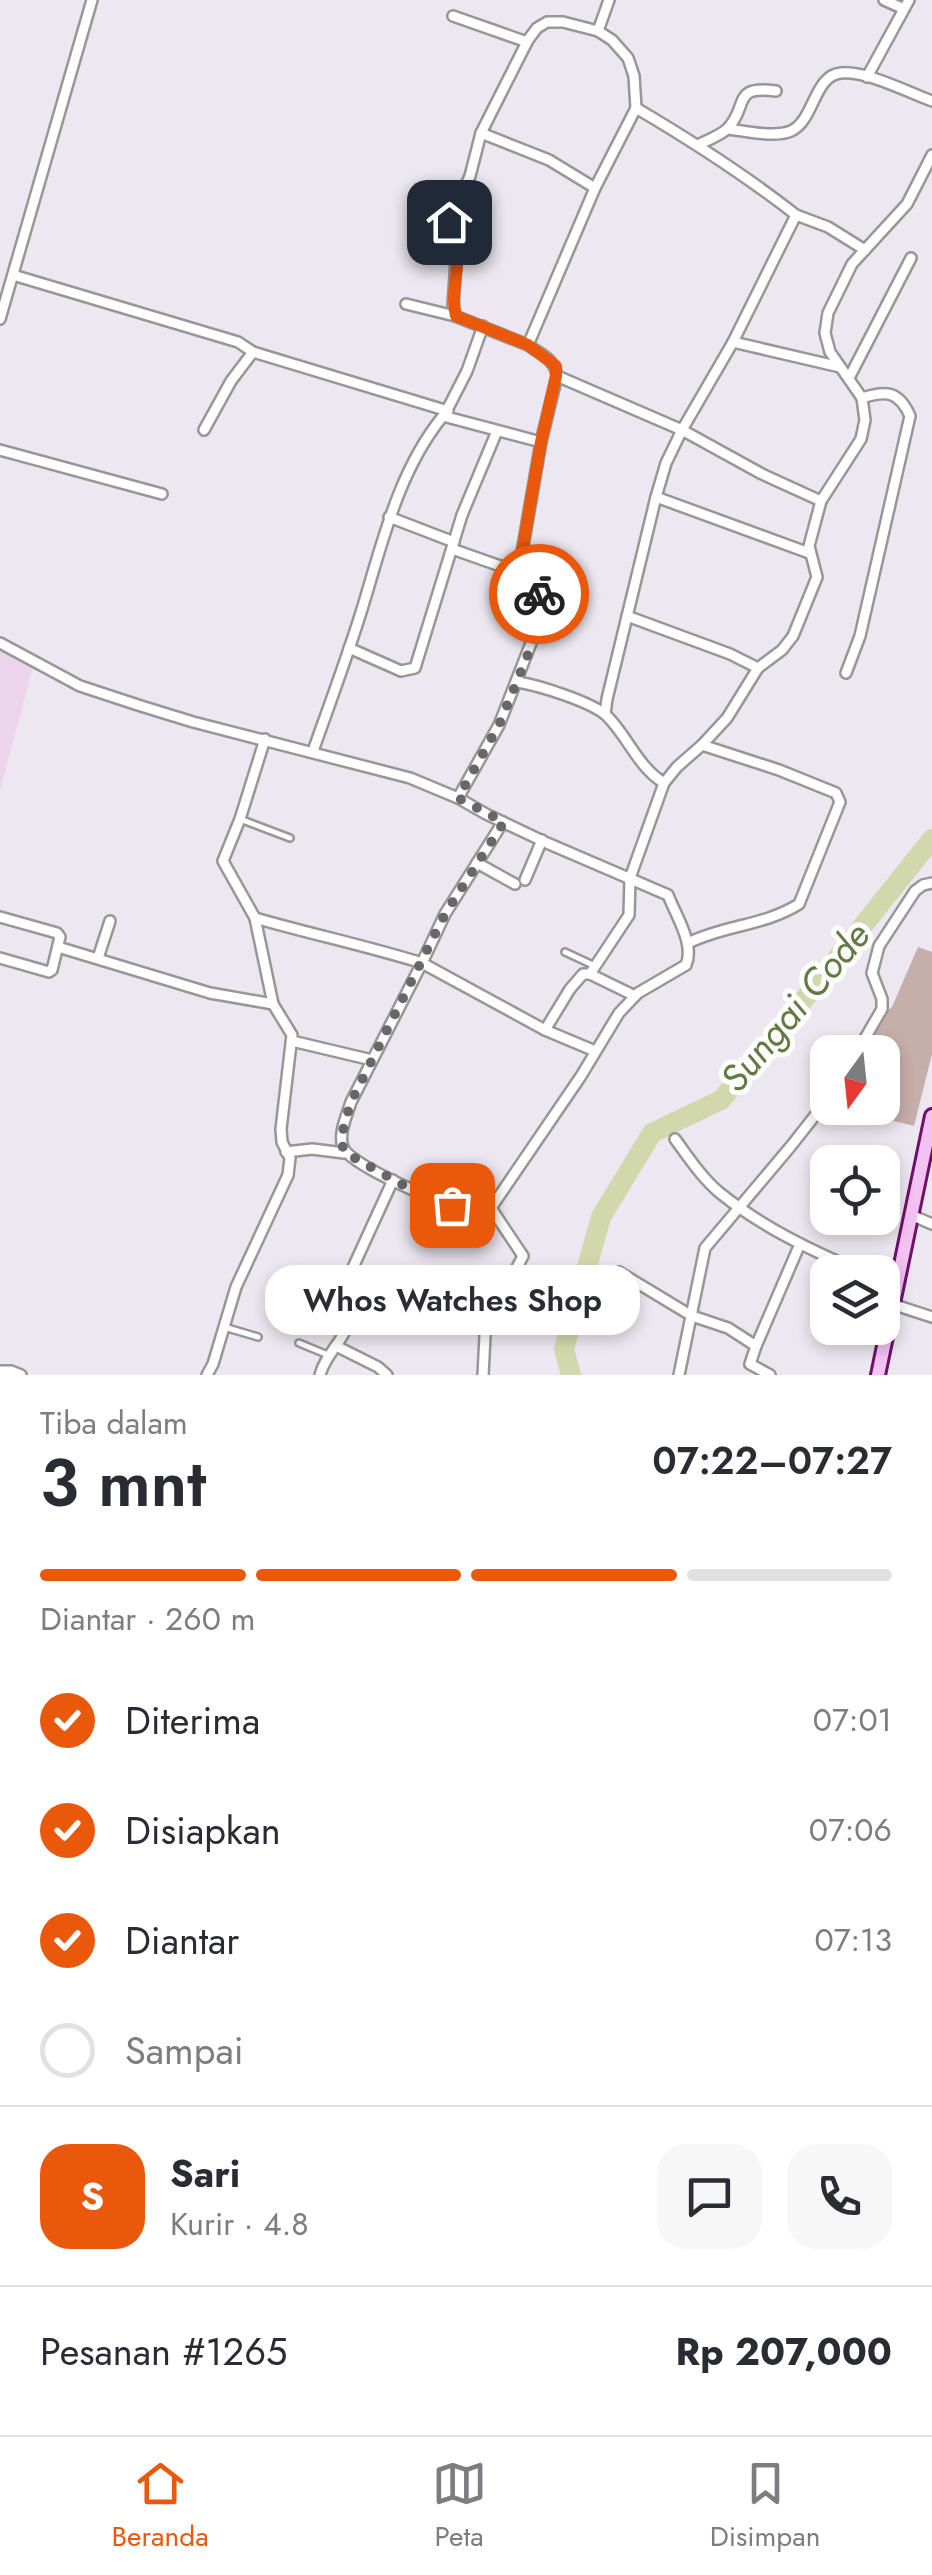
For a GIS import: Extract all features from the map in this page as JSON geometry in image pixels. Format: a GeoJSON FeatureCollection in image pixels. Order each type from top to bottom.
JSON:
{"type":"FeatureCollection","features":[{"type":"Feature","properties":{"kind":"main road"},"geometry":{"type":"LineString","coordinates":[[898,1255],[932,1116]]}},
{"type":"Feature","properties":{"kind":"main road"},"geometry":{"type":"LineString","coordinates":[[878,1375],[883,1345]]}},
{"type":"Feature","properties":{"kind":"street"},"geometry":{"type":"LineString","coordinates":[[0,319],[92,0]]}},
{"type":"Feature","properties":{"kind":"street"},"geometry":{"type":"LineString","coordinates":[[598,31],[609,0]]}},
{"type":"Feature","properties":{"kind":"street"},"geometry":{"type":"LineString","coordinates":[[867,77],[906,4],[884,0]]}},
{"type":"Feature","properties":{"kind":"street"},"geometry":{"type":"LineString","coordinates":[[454,16],[527,42]]}},
{"type":"Feature","properties":{"kind":"street"},"geometry":{"type":"LineString","coordinates":[[456,316],[453,304],[457,244],[449,231],[449,222],[470,176],[481,134],[536,28],[546,22],[563,22],[598,31],[628,58],[634,76],[636,108],[595,188],[528,345]]}},
{"type":"Feature","properties":{"kind":"street"},"geometry":{"type":"LineString","coordinates":[[698,145],[728,129],[790,132],[798,126],[827,80],[841,73],[867,77],[932,101]]}},
{"type":"Feature","properties":{"kind":"street"},"geometry":{"type":"LineString","coordinates":[[728,129],[749,92],[776,91]]}},
{"type":"Feature","properties":{"kind":"street"},"geometry":{"type":"LineString","coordinates":[[636,108],[698,145],[796,215],[828,227],[865,250]]}},
{"type":"Feature","properties":{"kind":"street"},"geometry":{"type":"LineString","coordinates":[[481,134],[550,160],[595,188]]}},
{"type":"Feature","properties":{"kind":"street"},"geometry":{"type":"LineString","coordinates":[[545,1030],[578,978],[593,970],[629,915],[630,878],[664,784],[727,718],[758,668],[794,636],[817,578],[809,542],[821,500],[861,439],[865,420],[862,398],[830,352],[825,333],[828,313],[852,264],[907,204],[932,155]]}},
{"type":"Feature","properties":{"kind":"street"},"geometry":{"type":"LineString","coordinates":[[605,714],[666,463],[733,342],[796,215]]}},
{"type":"Feature","properties":{"kind":"street"},"geometry":{"type":"LineString","coordinates":[[849,378],[911,258]]}},
{"type":"Feature","properties":{"kind":"street"},"geometry":{"type":"LineString","coordinates":[[13,275],[238,342],[253,352],[541,442]]}},
{"type":"Feature","properties":{"kind":"street"},"geometry":{"type":"LineString","coordinates":[[406,304],[483,326],[528,345],[556,366],[521,558],[523,574],[543,600],[542,616],[499,725],[458,798]]}},
{"type":"Feature","properties":{"kind":"street"},"geometry":{"type":"LineString","coordinates":[[313,752],[350,648],[389,517],[401,488],[467,371],[483,326]]}},
{"type":"Feature","properties":{"kind":"street"},"geometry":{"type":"LineString","coordinates":[[733,342],[840,366]]}},
{"type":"Feature","properties":{"kind":"street"},"geometry":{"type":"LineString","coordinates":[[204,430],[231,381],[253,352]]}},
{"type":"Feature","properties":{"kind":"street"},"geometry":{"type":"LineString","coordinates":[[556,376],[682,430],[722,454],[821,500]]}},
{"type":"Feature","properties":{"kind":"street"},"geometry":{"type":"LineString","coordinates":[[846,673],[860,636],[910,416],[906,406],[892,394],[880,392],[862,398]]}},
{"type":"Feature","properties":{"kind":"street"},"geometry":{"type":"LineString","coordinates":[[350,648],[401,671],[415,668],[453,546],[497,431]]}},
{"type":"Feature","properties":{"kind":"street"},"geometry":{"type":"LineString","coordinates":[[0,450],[162,494]]}},
{"type":"Feature","properties":{"kind":"street"},"geometry":{"type":"LineString","coordinates":[[656,497],[810,553]]}},
{"type":"Feature","properties":{"kind":"street"},"geometry":{"type":"LineString","coordinates":[[389,517],[523,574]]}},
{"type":"Feature","properties":{"kind":"street"},"geometry":{"type":"LineString","coordinates":[[627,616],[758,668]]}},
{"type":"Feature","properties":{"kind":"street"},"geometry":{"type":"LineString","coordinates":[[0,643],[80,686],[194,722],[410,778],[668,895],[688,942],[690,959],[635,996],[618,1013],[581,1076],[490,1208]]}},
{"type":"Feature","properties":{"kind":"street"},"geometry":{"type":"LineString","coordinates":[[517,682],[538,685],[605,714],[640,762],[664,784]]}},
{"type":"Feature","properties":{"kind":"street"},"geometry":{"type":"LineString","coordinates":[[207,1375],[236,1287],[290,1166],[281,1130],[292,1041],[273,1004],[256,918],[223,864],[265,739]]}},
{"type":"Feature","properties":{"kind":"street"},"geometry":{"type":"LineString","coordinates":[[688,942],[756,924],[799,904],[840,802],[836,793],[813,783],[702,745]]}},
{"type":"Feature","properties":{"kind":"street"},"geometry":{"type":"LineString","coordinates":[[344,1152],[341,1144],[351,1102],[445,914],[504,822]]}},
{"type":"Feature","properties":{"kind":"street"},"geometry":{"type":"LineString","coordinates":[[477,863],[520,882],[542,840]]}},
{"type":"Feature","properties":{"kind":"street"},"geometry":{"type":"LineString","coordinates":[[867,1035],[882,1008],[872,973],[878,946],[915,891],[932,883]]}},
{"type":"Feature","properties":{"kind":"street"},"geometry":{"type":"LineString","coordinates":[[0,917],[60,937],[49,972],[0,958]]}},
{"type":"Feature","properties":{"kind":"street"},"geometry":{"type":"LineString","coordinates":[[256,918],[422,963],[545,1030],[595,1051]]}},
{"type":"Feature","properties":{"kind":"street"},"geometry":{"type":"LineString","coordinates":[[98,958],[110,921]]}},
{"type":"Feature","properties":{"kind":"street"},"geometry":{"type":"LineString","coordinates":[[58,947],[210,993],[273,1004]]}},
{"type":"Feature","properties":{"kind":"street"},"geometry":{"type":"LineString","coordinates":[[593,970],[635,996]]}},
{"type":"Feature","properties":{"kind":"street"},"geometry":{"type":"LineString","coordinates":[[292,1041],[372,1060]]}},
{"type":"Feature","properties":{"kind":"street"},"geometry":{"type":"LineString","coordinates":[[679,1375],[705,1248],[810,1121]]}},
{"type":"Feature","properties":{"kind":"street"},"geometry":{"type":"LineString","coordinates":[[675,1140],[720,1193],[824,1255]]}},
{"type":"Feature","properties":{"kind":"street"},"geometry":{"type":"LineString","coordinates":[[286,1152],[312,1148],[344,1152],[414,1191],[452,1205],[490,1208]]}},
{"type":"Feature","properties":{"kind":"street"},"geometry":{"type":"LineString","coordinates":[[320,1375],[348,1324],[350,1274],[393,1180]]}},
{"type":"Feature","properties":{"kind":"street"},"geometry":{"type":"LineString","coordinates":[[483,1375],[488,1323],[523,1256],[490,1208]]}},
{"type":"Feature","properties":{"kind":"street"},"geometry":{"type":"LineString","coordinates":[[911,1215],[932,1224]]}},
{"type":"Feature","properties":{"kind":"street"},"geometry":{"type":"LineString","coordinates":[[770,1375],[749,1370],[800,1244]]}},
{"type":"Feature","properties":{"kind":"street"},"geometry":{"type":"LineString","coordinates":[[619,1272],[692,1316],[728,1328],[756,1346]]}},
{"type":"Feature","properties":{"kind":"street"},"geometry":{"type":"LineString","coordinates":[[412,1298],[488,1323]]}},
{"type":"Feature","properties":{"kind":"street"},"geometry":{"type":"LineString","coordinates":[[900,1306],[932,1316]]}},
{"type":"Feature","properties":{"kind":"street"},"geometry":{"type":"LineString","coordinates":[[336,1346],[378,1366],[387,1375]]}},
{"type":"Feature","properties":{"kind":"street"},"geometry":{"type":"LineString","coordinates":[[0,1371],[21,1375]]}},
{"type":"Feature","properties":{"kind":"lane"},"geometry":{"type":"LineString","coordinates":[[240,819],[290,838]]}},
{"type":"Feature","properties":{"kind":"lane"},"geometry":{"type":"LineString","coordinates":[[566,952],[593,970]]}},
{"type":"Feature","properties":{"kind":"lane"},"geometry":{"type":"LineString","coordinates":[[224,1327],[258,1337]]}},
{"type":"Feature","properties":{"kind":"lane"},"geometry":{"type":"LineString","coordinates":[[299,1343],[328,1356]]}},
{"type":"Feature","properties":{"kind":"shaded area"},"geometry":{"type":"Polygon","coordinates":[[[0,648],[33,666],[0,791],[0,648]]]}},
{"type":"Feature","properties":{"kind":"shaded area"},"geometry":{"type":"Polygon","coordinates":[[[918,947],[932,952],[932,1054],[914,1126],[900,1122],[900,1035],[874,1035],[871,1026],[892,1007],[918,947]]]}},
{"type":"Feature","properties":{"kind":"waterway","name":"Sungai Code"},"geometry":{"type":"LineString","coordinates":[[571,1375],[564,1349],[601,1217],[652,1133],[721,1100],[932,839]]}},
{"type":"Feature","properties":{"kind":"way so far"},"geometry":{"type":"LineString","coordinates":[[452,1205],[361,1164],[344,1152],[341,1144],[351,1102],[445,914],[504,822],[458,798],[499,725],[531,647],[542,616],[543,600],[539,594]]}},
{"type":"Feature","properties":{"kind":"place","name":"Whos Watches Shop"},"geometry":{"type":"Point","coordinates":[452,1205]}},
{"type":"Feature","properties":{"kind":"route"},"geometry":{"type":"LineString","coordinates":[[449,222],[449,231],[457,244],[453,304],[456,316],[528,345],[556,366],[521,558],[523,576],[539,594]]}}]}
